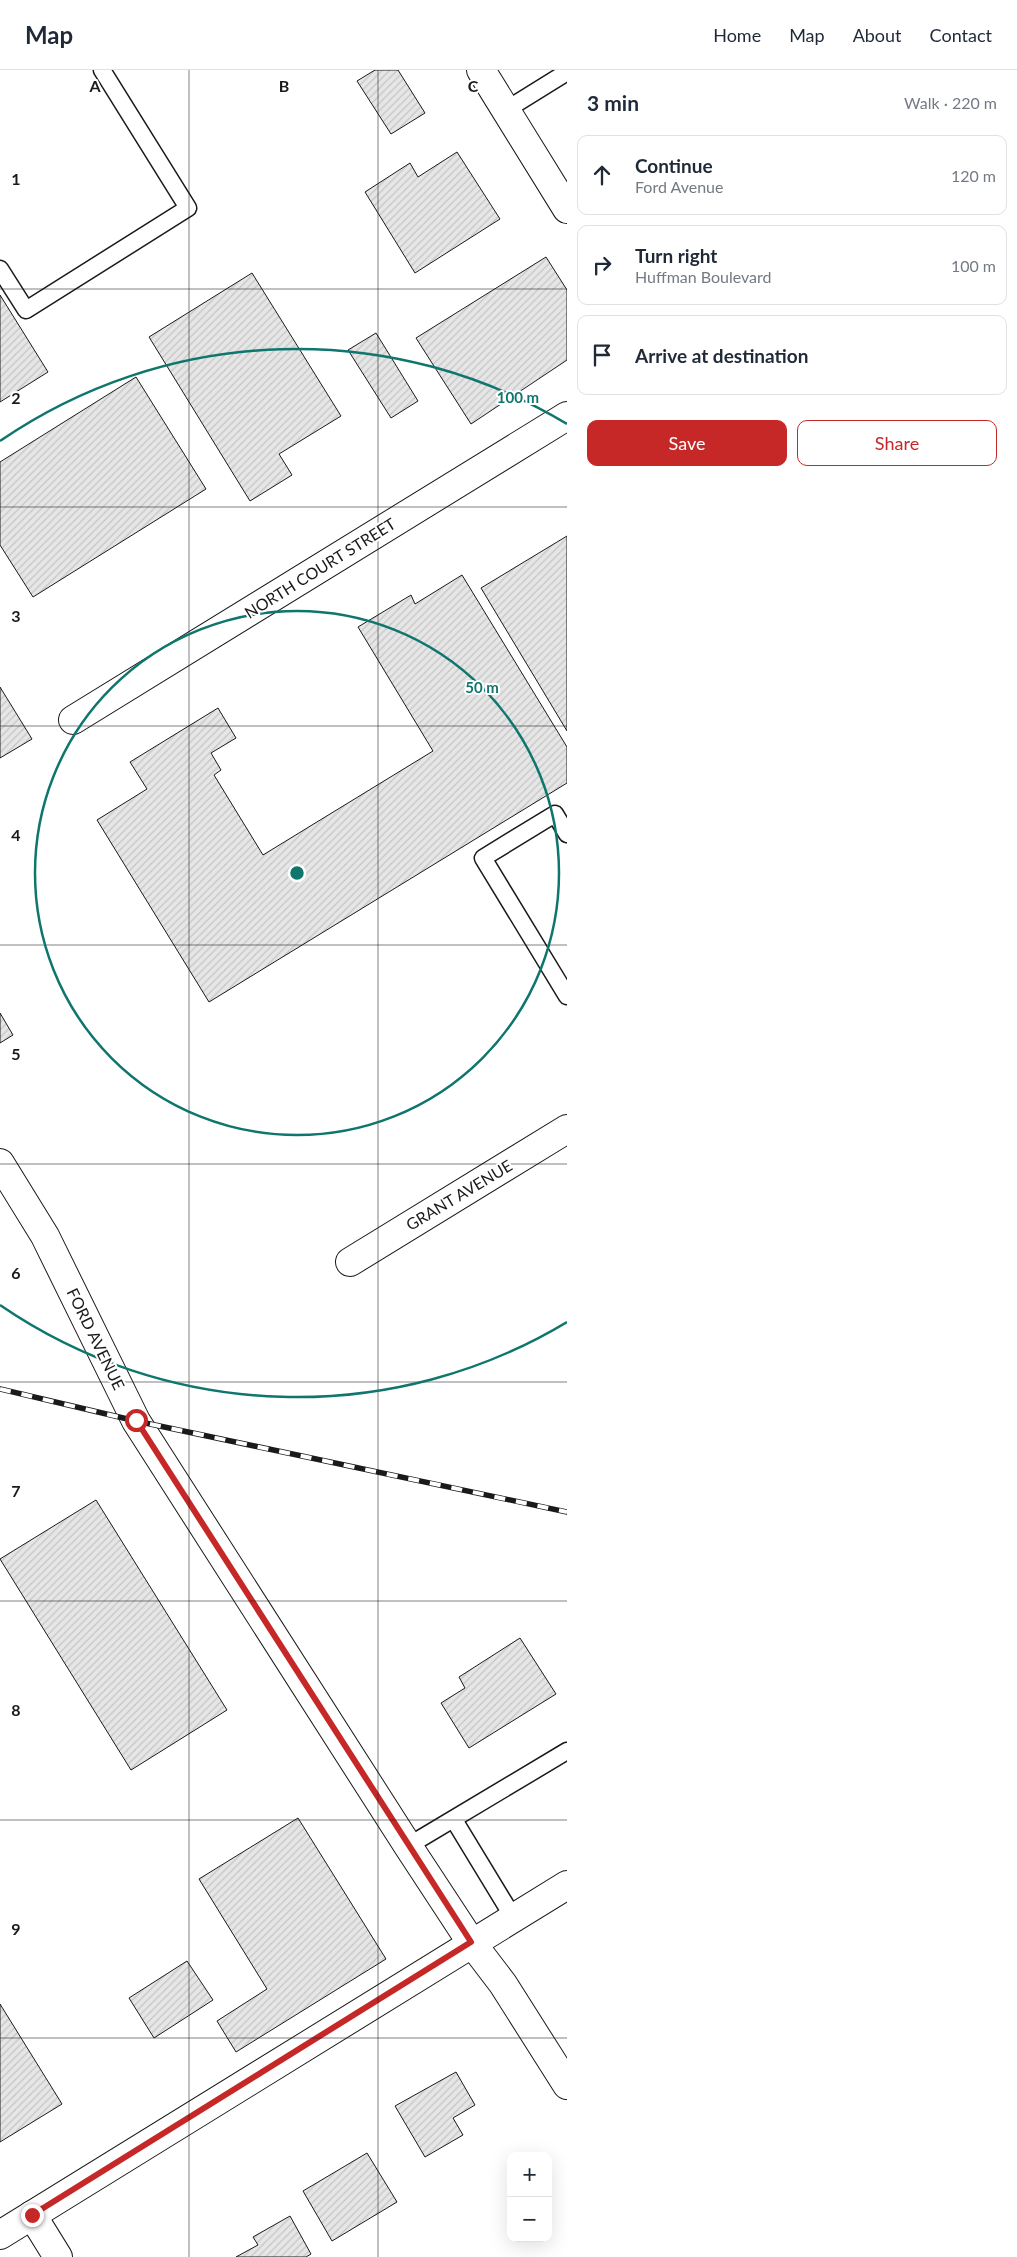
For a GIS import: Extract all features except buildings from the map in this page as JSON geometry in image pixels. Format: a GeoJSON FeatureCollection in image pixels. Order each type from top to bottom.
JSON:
{"type":"FeatureCollection","features":[{"type":"Feature","properties":{"kind":"street"},"geometry":{"type":"LineString","coordinates":[[481,70],[567,209]]}},
{"type":"Feature","properties":{"kind":"street","name":"NORTH COURT STREET"},"geometry":{"type":"LineString","coordinates":[[72,720],[567,416]]}},
{"type":"Feature","properties":{"kind":"street","name":"GRANT AVENUE"},"geometry":{"type":"LineString","coordinates":[[350,1262],[567,1129]]}},
{"type":"Feature","properties":{"kind":"street","name":"FORD AVENUE"},"geometry":{"type":"LineString","coordinates":[[0,1163],[45,1236],[136,1420],[408,1846],[471,1942],[503,1984],[567,2085]]}},
{"type":"Feature","properties":{"kind":"street"},"geometry":{"type":"LineString","coordinates":[[0,2234],[471,1942],[567,1885]]}},
{"type":"Feature","properties":{"kind":"street"},"geometry":{"type":"LineString","coordinates":[[32,2215],[58,2257]]}},
{"type":"Feature","properties":{"kind":"lane"},"geometry":{"type":"LineString","coordinates":[[0,269],[26,310],[188,208],[102,70]]}},
{"type":"Feature","properties":{"kind":"lane"},"geometry":{"type":"LineString","coordinates":[[506,110],[567,72]]}},
{"type":"Feature","properties":{"kind":"lane"},"geometry":{"type":"LineString","coordinates":[[567,834],[555,814],[483,858],[567,996]]}},
{"type":"Feature","properties":{"kind":"lane"},"geometry":{"type":"LineString","coordinates":[[408,1846],[567,1751]]}},
{"type":"Feature","properties":{"kind":"lane"},"geometry":{"type":"LineString","coordinates":[[454,1820],[513,1917]]}},
{"type":"Feature","properties":{"kind":"railway"},"geometry":{"type":"LineString","coordinates":[[0,1389],[136,1421],[567,1512]]}},
{"type":"Feature","properties":{"kind":"route"},"geometry":{"type":"LineString","coordinates":[[32,2215],[471,1942],[136,1420]]}}]}
